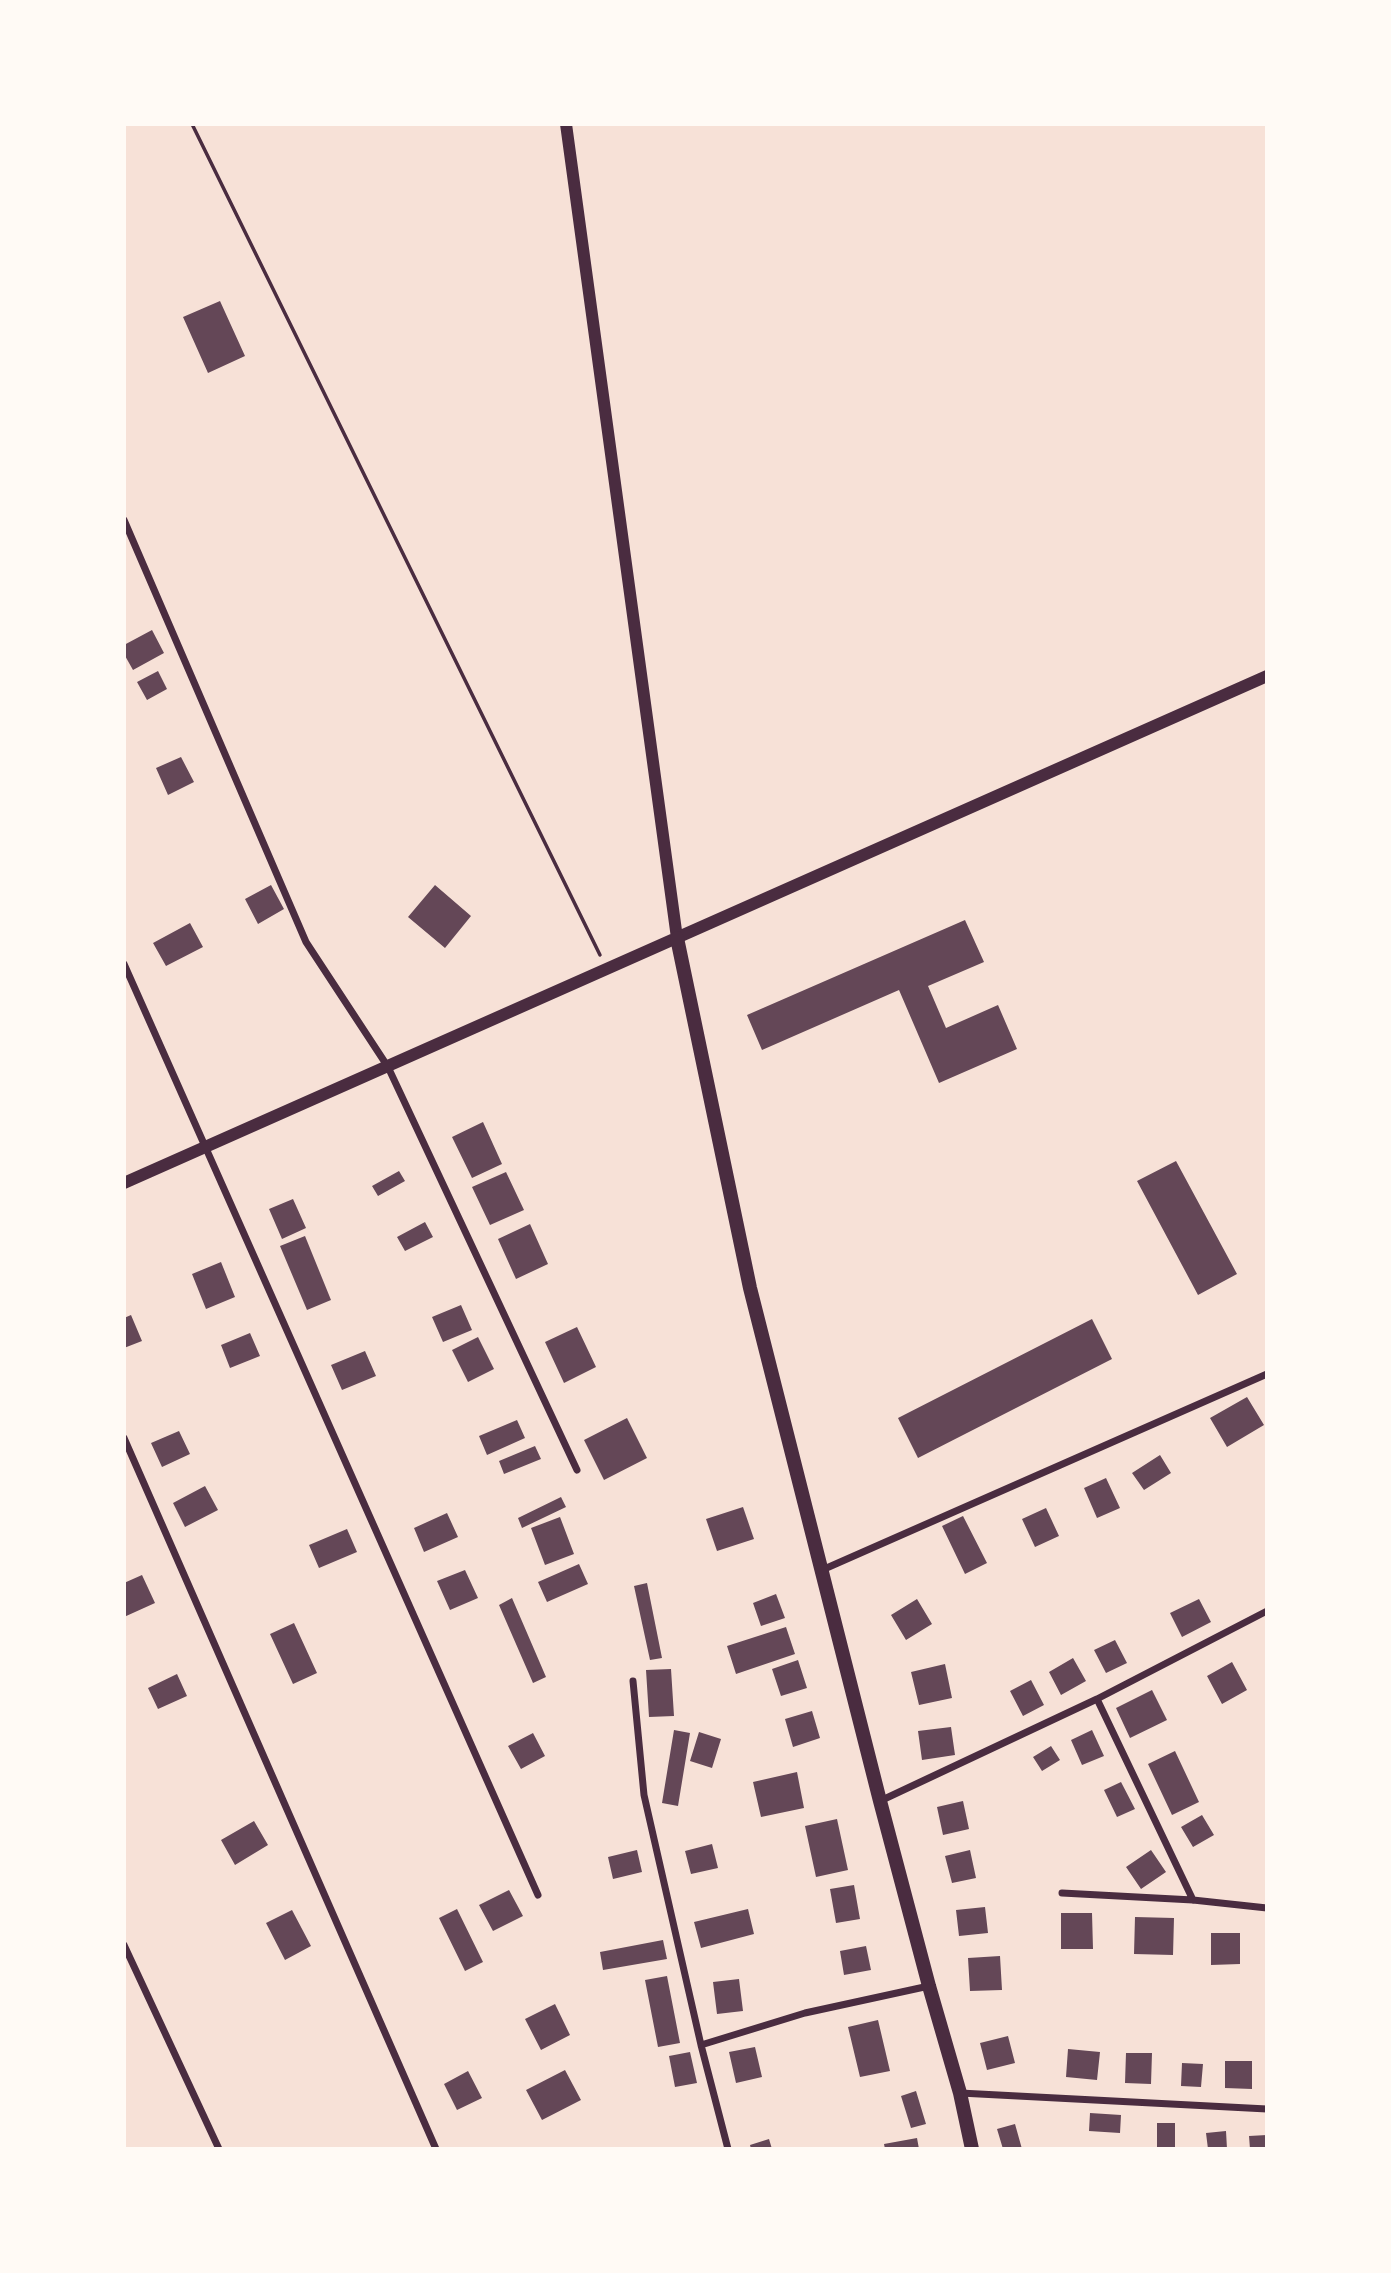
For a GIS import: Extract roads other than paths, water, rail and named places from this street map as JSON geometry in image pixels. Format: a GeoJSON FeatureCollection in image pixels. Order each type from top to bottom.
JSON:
{"type":"FeatureCollection","features":[{"type":"Feature","properties":{"kind":"main road"},"geometry":{"type":"LineString","coordinates":[[677,938],[750,1288],[880,1801],[960,2093],[972,2149]]}},
{"type":"Feature","properties":{"kind":"street"},"geometry":{"type":"LineString","coordinates":[[566,124],[677,938]]}},
{"type":"Feature","properties":{"kind":"street"},"geometry":{"type":"LineString","coordinates":[[124,520],[306,942],[388,1067],[577,1470]]}},
{"type":"Feature","properties":{"kind":"street"},"geometry":{"type":"LineString","coordinates":[[124,1184],[1267,676]]}},
{"type":"Feature","properties":{"kind":"street"},"geometry":{"type":"LineString","coordinates":[[124,964],[538,1895]]}},
{"type":"Feature","properties":{"kind":"street"},"geometry":{"type":"LineString","coordinates":[[822,1570],[1267,1374]]}},
{"type":"Feature","properties":{"kind":"street"},"geometry":{"type":"LineString","coordinates":[[124,1438],[436,2149]]}},
{"type":"Feature","properties":{"kind":"street"},"geometry":{"type":"LineString","coordinates":[[880,1801],[1097,1699],[1267,1611]]}},
{"type":"Feature","properties":{"kind":"street"},"geometry":{"type":"LineString","coordinates":[[633,1681],[644,1795],[701,2045],[728,2149]]}},
{"type":"Feature","properties":{"kind":"street"},"geometry":{"type":"LineString","coordinates":[[1097,1699],[1193,1900]]}},
{"type":"Feature","properties":{"kind":"street"},"geometry":{"type":"LineString","coordinates":[[1062,1893],[1193,1900],[1267,1908]]}},
{"type":"Feature","properties":{"kind":"street"},"geometry":{"type":"LineString","coordinates":[[124,1945],[219,2149]]}},
{"type":"Feature","properties":{"kind":"street"},"geometry":{"type":"LineString","coordinates":[[701,2045],[805,2013],[929,1986]]}},
{"type":"Feature","properties":{"kind":"street"},"geometry":{"type":"LineString","coordinates":[[960,2093],[1267,2109]]}}]}
